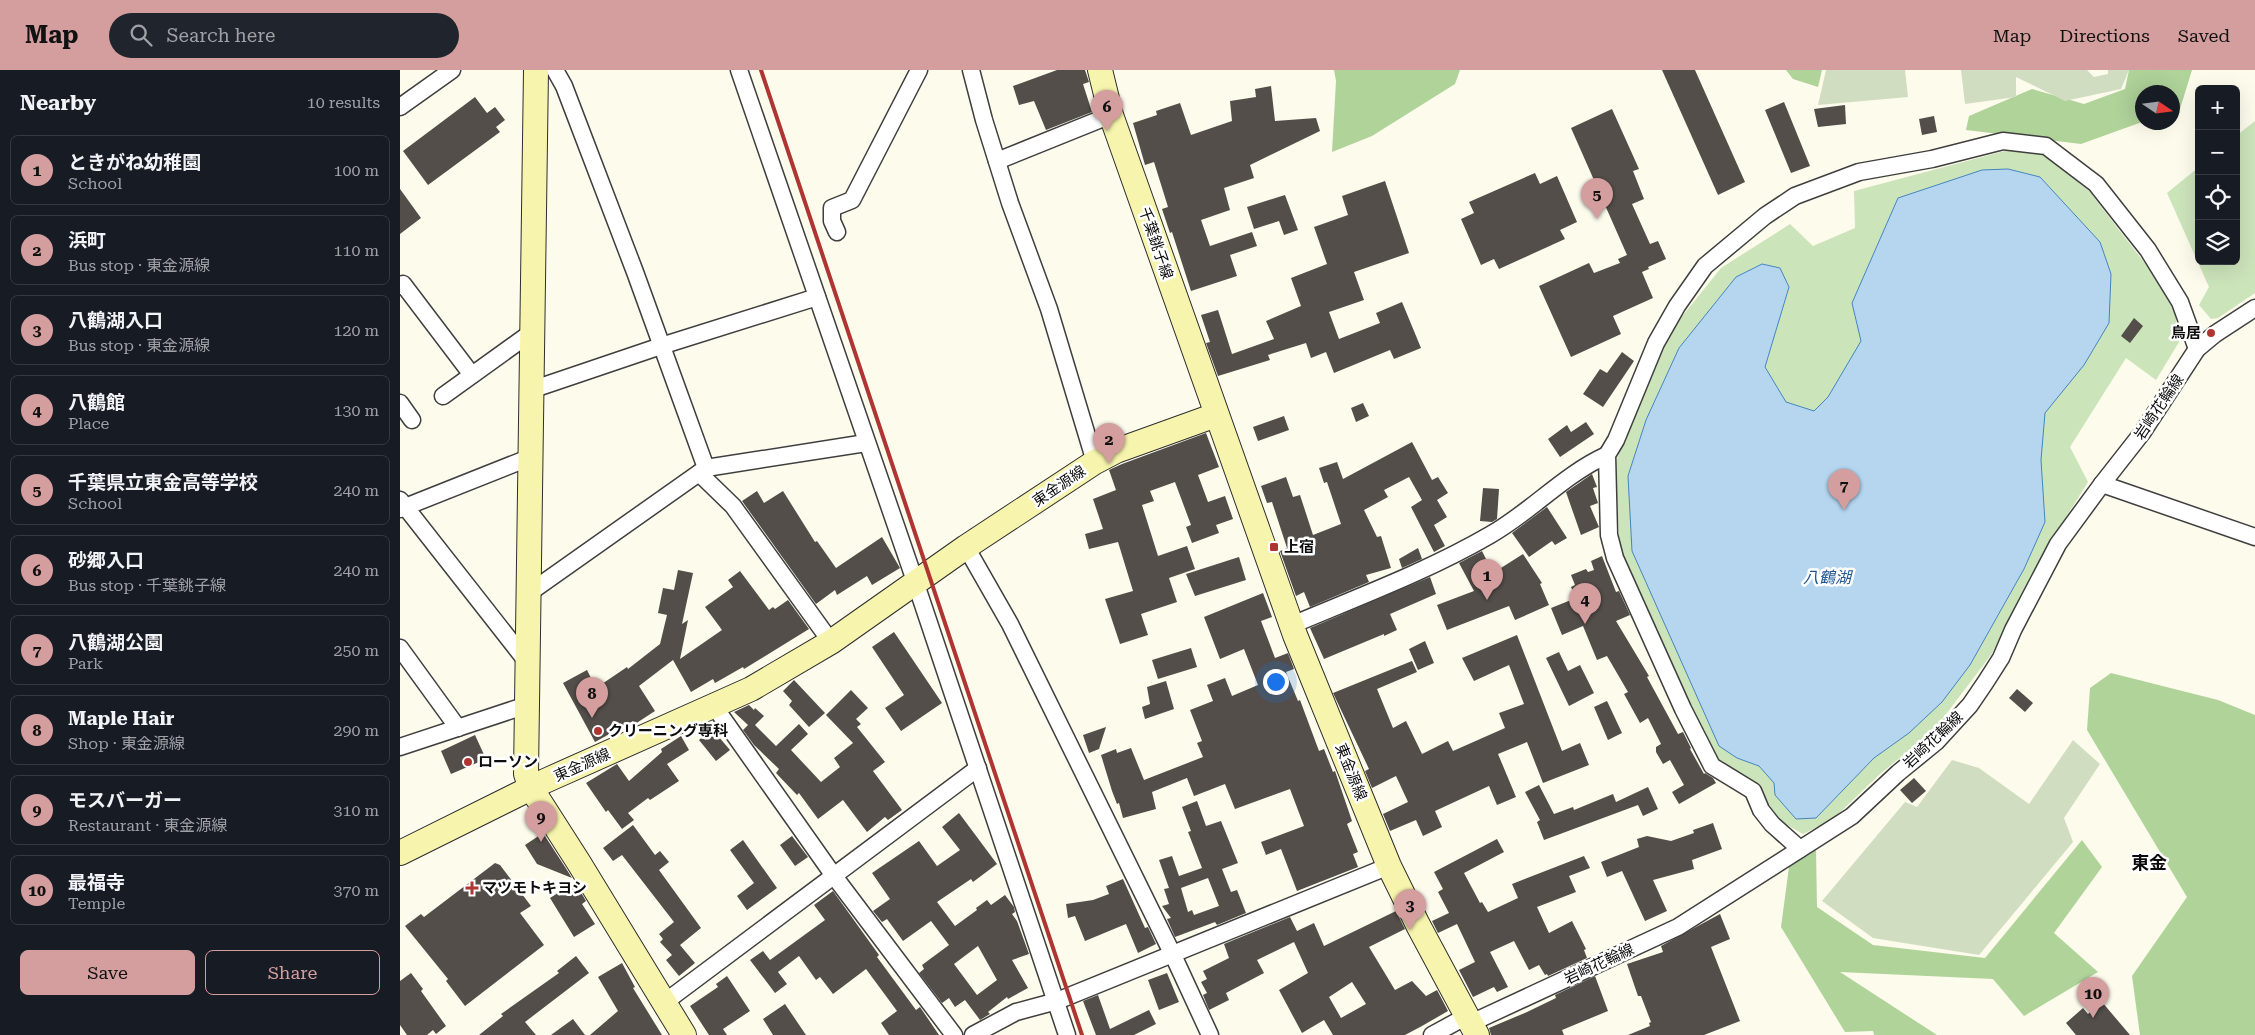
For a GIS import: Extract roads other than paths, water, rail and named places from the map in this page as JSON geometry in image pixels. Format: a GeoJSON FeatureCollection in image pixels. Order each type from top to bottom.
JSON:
{"type":"FeatureCollection","features":[{"type":"Feature","properties":{"kind":"main road"},"geometry":{"type":"LineString","coordinates":[[536,70],[526,774],[531,788],[580,863],[684,1035]]}},
{"type":"Feature","properties":{"kind":"main road","name":"千葉銚子線"},"geometry":{"type":"LineString","coordinates":[[1100,70],[1111,115],[1216,415]]}},
{"type":"Feature","properties":{"kind":"main road","name":"東金源線"},"geometry":{"type":"LineString","coordinates":[[400,853],[531,788],[751,689],[831,642],[966,548],[1095,462],[1116,451],[1216,415],[1292,625],[1389,866],[1418,925],[1472,1025]]}},
{"type":"Feature","properties":{"kind":"street"},"geometry":{"type":"LineString","coordinates":[[400,107],[452,70]]}},
{"type":"Feature","properties":{"kind":"street"},"geometry":{"type":"LineString","coordinates":[[555,70],[568,95],[635,272],[703,471],[733,506],[831,642]]}},
{"type":"Feature","properties":{"kind":"street"},"geometry":{"type":"LineString","coordinates":[[739,70],[916,584],[1067,1035]]}},
{"type":"Feature","properties":{"kind":"street"},"geometry":{"type":"LineString","coordinates":[[837,232],[832,220],[832,208],[852,200],[919,70]]}},
{"type":"Feature","properties":{"kind":"street"},"geometry":{"type":"LineString","coordinates":[[972,70],[984,120],[1049,309],[1095,462]]}},
{"type":"Feature","properties":{"kind":"street"},"geometry":{"type":"LineString","coordinates":[[997,161],[1111,115]]}},
{"type":"Feature","properties":{"kind":"street"},"geometry":{"type":"LineString","coordinates":[[1800,848],[1772,824],[1761,810],[1753,791],[1712,766],[1683,709],[1614,558],[1609,536],[1607,455],[1616,440],[1656,343],[1677,306],[1705,266],[1764,216],[1795,196],[1859,172],[1932,159],[2003,141],[2046,146],[2096,184],[2148,250],[2180,302],[2197,350]]}},
{"type":"Feature","properties":{"kind":"street"},"geometry":{"type":"LineString","coordinates":[[400,286],[403,284],[472,375]]}},
{"type":"Feature","properties":{"kind":"street"},"geometry":{"type":"LineString","coordinates":[[531,390],[661,346],[817,297]]}},
{"type":"Feature","properties":{"kind":"street","name":"岩崎花輪線"},"geometry":{"type":"LineString","coordinates":[[1432,1035],[1472,1025],[1678,927],[1852,816],[1898,773],[1936,742],[1970,705],[2001,658],[2013,630],[2058,544],[2142,433],[2197,350],[2215,334],[2255,308]]}},
{"type":"Feature","properties":{"kind":"street"},"geometry":{"type":"LineString","coordinates":[[443,396],[532,332]]}},
{"type":"Feature","properties":{"kind":"street"},"geometry":{"type":"LineString","coordinates":[[400,403],[412,420]]}},
{"type":"Feature","properties":{"kind":"street"},"geometry":{"type":"LineString","coordinates":[[528,594],[703,471],[866,443]]}},
{"type":"Feature","properties":{"kind":"street"},"geometry":{"type":"LineString","coordinates":[[1292,625],[1451,556],[1492,534],[1588,464],[1607,455]]}},
{"type":"Feature","properties":{"kind":"street"},"geometry":{"type":"LineString","coordinates":[[528,662],[402,505],[531,457]]}},
{"type":"Feature","properties":{"kind":"street"},"geometry":{"type":"LineString","coordinates":[[2102,484],[2255,537]]}},
{"type":"Feature","properties":{"kind":"street"},"geometry":{"type":"LineString","coordinates":[[966,548],[1010,624],[1173,955],[1210,1035]]}},
{"type":"Feature","properties":{"kind":"street"},"geometry":{"type":"LineString","coordinates":[[400,648],[458,728]]}},
{"type":"Feature","properties":{"kind":"street"},"geometry":{"type":"LineString","coordinates":[[400,747],[527,705]]}},
{"type":"Feature","properties":{"kind":"street"},"geometry":{"type":"LineString","coordinates":[[714,706],[834,876],[954,1035]]}},
{"type":"Feature","properties":{"kind":"street"},"geometry":{"type":"LineString","coordinates":[[665,1002],[978,768]]}},
{"type":"Feature","properties":{"kind":"street"},"geometry":{"type":"LineString","coordinates":[[973,1035],[1016,1012],[1057,1001],[1389,866]]}},
{"type":"Feature","properties":{"kind":"water","name":"八鶴湖"},"geometry":{"type":"Polygon","coordinates":[[[2008,169],[2040,177],[2100,242],[2111,274],[2109,323],[2084,365],[2045,413],[2041,460],[2045,522],[2024,569],[1970,665],[1942,702],[1909,733],[1874,758],[1816,818],[1796,819],[1775,795],[1774,783],[1759,766],[1737,758],[1719,746],[1632,551],[1628,476],[1646,420],[1679,348],[1736,277],[1762,264],[1780,268],[1789,287],[1765,367],[1786,402],[1814,411],[1828,397],[1861,341],[1852,303],[1898,198],[1982,170],[2008,169]]]}},
{"type":"Feature","properties":{"kind":"railway"},"geometry":{"type":"LineString","coordinates":[[761,70],[1082,1035]]}},
{"type":"Feature","properties":{"kind":"place","name":"砂郷入口"},"geometry":{"type":"Point","coordinates":[1107,131]}},
{"type":"Feature","properties":{"kind":"place","name":"千葉県立東金高等学校"},"geometry":{"type":"Point","coordinates":[1597,219]}},
{"type":"Feature","properties":{"kind":"place","name":"鳥居"},"geometry":{"type":"Point","coordinates":[2211,333]}},
{"type":"Feature","properties":{"kind":"place","name":"浜町"},"geometry":{"type":"Point","coordinates":[1109,464]}},
{"type":"Feature","properties":{"kind":"place","name":"八鶴湖公園"},"geometry":{"type":"Point","coordinates":[1844,510]}},
{"type":"Feature","properties":{"kind":"place","name":"上宿"},"geometry":{"type":"Point","coordinates":[1274,547]}},
{"type":"Feature","properties":{"kind":"place","name":"ときがね幼稚園"},"geometry":{"type":"Point","coordinates":[1487,600]}},
{"type":"Feature","properties":{"kind":"place","name":"八鶴館"},"geometry":{"type":"Point","coordinates":[1585,624]}},
{"type":"Feature","properties":{"kind":"place","name":"Maple Hair"},"geometry":{"type":"Point","coordinates":[592,718]}},
{"type":"Feature","properties":{"kind":"place","name":"クリーニング専科"},"geometry":{"type":"Point","coordinates":[598,731]}},
{"type":"Feature","properties":{"kind":"place","name":"ローソン"},"geometry":{"type":"Point","coordinates":[468,762]}},
{"type":"Feature","properties":{"kind":"place","name":"モスバーガー"},"geometry":{"type":"Point","coordinates":[541,842]}},
{"type":"Feature","properties":{"kind":"place","name":"マツモトキヨシ"},"geometry":{"type":"Point","coordinates":[472,888]}},
{"type":"Feature","properties":{"kind":"place","name":"八鶴湖入口"},"geometry":{"type":"Point","coordinates":[1410,930]}},
{"type":"Feature","properties":{"kind":"place","name":"最福寺"},"geometry":{"type":"Point","coordinates":[2093,1018]}},
{"type":"Feature","properties":{"kind":"district","name":"東金"},"geometry":{"type":"Point","coordinates":[2149,862]}}]}
